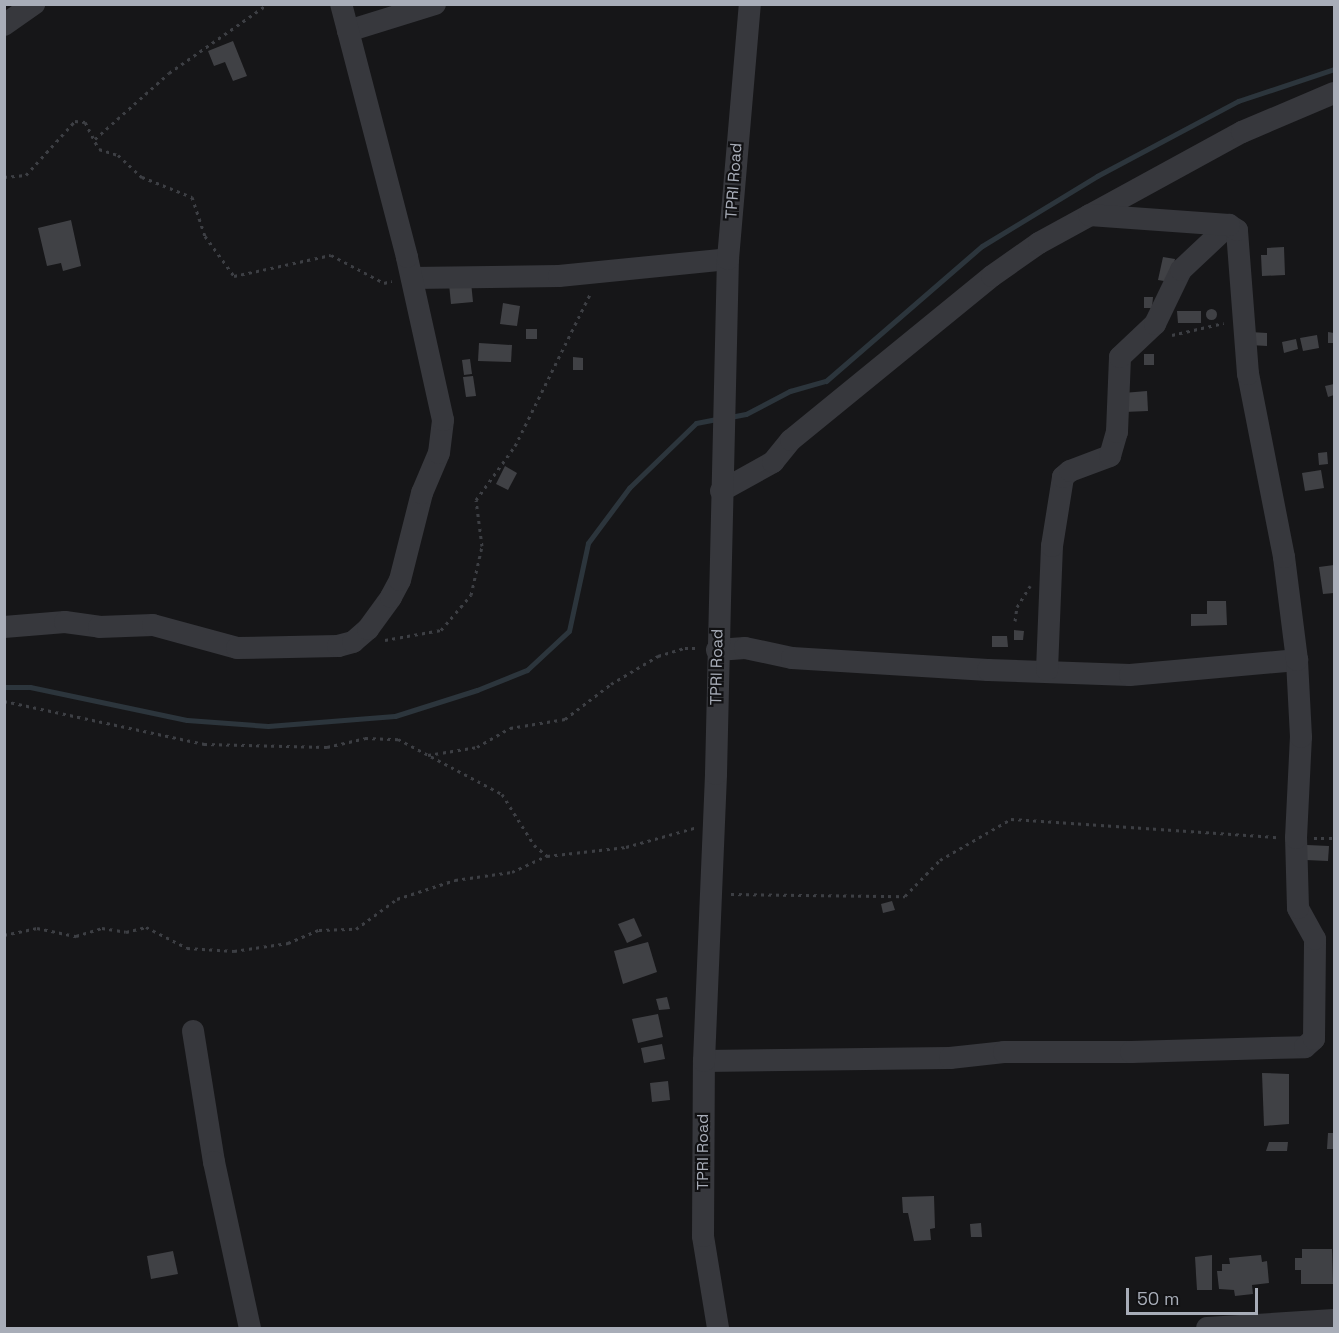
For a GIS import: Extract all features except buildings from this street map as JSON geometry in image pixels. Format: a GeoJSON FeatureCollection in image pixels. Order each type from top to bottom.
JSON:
{"type":"FeatureCollection","features":[{"type":"Feature","properties":{"kind":"street"},"geometry":{"type":"LineString","coordinates":[[4,25],[34,4]]}},
{"type":"Feature","properties":{"kind":"street"},"geometry":{"type":"LineString","coordinates":[[4,627],[65,622],[99,627],[153,625],[237,648],[338,646],[354,642],[369,629],[400,580],[422,493],[439,453],[443,420],[412,278],[341,4]]}},
{"type":"Feature","properties":{"kind":"street"},"geometry":{"type":"LineString","coordinates":[[348,31],[435,4]]}},
{"type":"Feature","properties":{"kind":"street","name":"TPRI Road"},"geometry":{"type":"LineString","coordinates":[[718,1329],[703,1236],[704,1060],[712,896],[728,259],[750,4]]}},
{"type":"Feature","properties":{"kind":"street"},"geometry":{"type":"LineString","coordinates":[[722,491],[773,462],[791,440],[992,276],[1039,243],[1242,132],[1335,93]]}},
{"type":"Feature","properties":{"kind":"street"},"geometry":{"type":"LineString","coordinates":[[704,1060],[950,1058],[1004,1052],[1305,1047],[1314,1039],[1316,1029],[1315,939],[1298,908],[1296,838],[1301,737],[1297,660],[1284,557],[1248,374],[1237,230],[1229,225],[1089,215]]}},
{"type":"Feature","properties":{"kind":"street"},"geometry":{"type":"LineString","coordinates":[[1047,670],[1052,546],[1063,477],[1070,471],[1110,456],[1117,432],[1120,357],[1155,324],[1181,270],[1229,225]]}},
{"type":"Feature","properties":{"kind":"street"},"geometry":{"type":"LineString","coordinates":[[412,278],[601,273],[728,259]]}},
{"type":"Feature","properties":{"kind":"street"},"geometry":{"type":"LineString","coordinates":[[717,650],[745,648],[792,658],[988,670],[1178,673],[1297,660]]}},
{"type":"Feature","properties":{"kind":"street"},"geometry":{"type":"LineString","coordinates":[[193,1031],[214,1162],[250,1329]]}},
{"type":"Feature","properties":{"kind":"street"},"geometry":{"type":"LineString","coordinates":[[1207,1329],[1335,1320]]}},
{"type":"Feature","properties":{"kind":"path"},"geometry":{"type":"LineString","coordinates":[[94,140],[169,73],[268,4]]}},
{"type":"Feature","properties":{"kind":"path"},"geometry":{"type":"LineString","coordinates":[[4,177],[26,175],[75,121],[85,122],[99,149],[118,155],[142,177],[192,197],[206,236],[234,276],[331,255],[384,283],[412,278]]}},
{"type":"Feature","properties":{"kind":"path"},"geometry":{"type":"LineString","coordinates":[[354,642],[395,639],[441,630],[471,595],[482,546],[476,500],[515,446],[601,273]]}},
{"type":"Feature","properties":{"kind":"path"},"geometry":{"type":"LineString","coordinates":[[1161,338],[1243,319]]}},
{"type":"Feature","properties":{"kind":"path"},"geometry":{"type":"LineString","coordinates":[[428,755],[477,747],[510,728],[565,719],[611,684],[658,656],[685,648],[717,650]]}},
{"type":"Feature","properties":{"kind":"path"},"geometry":{"type":"LineString","coordinates":[[4,701],[204,744],[327,747],[365,738],[398,739],[502,794],[534,845],[547,856]]}},
{"type":"Feature","properties":{"kind":"path"},"geometry":{"type":"LineString","coordinates":[[712,896],[760,892],[905,896],[940,861],[1011,819],[1296,838],[1335,838]]}},
{"type":"Feature","properties":{"kind":"path"},"geometry":{"type":"LineString","coordinates":[[4,935],[37,928],[76,936],[102,928],[126,932],[146,927],[187,948],[234,951],[288,943],[319,930],[356,929],[397,899],[455,880],[512,872],[547,856],[626,848],[714,822]]}},
{"type":"Feature","properties":{"kind":"waterway"},"geometry":{"type":"LineString","coordinates":[[730,417],[746,414],[790,391],[826,381],[982,246],[1097,176],[1238,101],[1334,69]]}},
{"type":"Feature","properties":{"kind":"waterway"},"geometry":{"type":"LineString","coordinates":[[4,687],[30,687],[187,720],[268,726],[395,716],[477,690],[527,670],[569,631],[588,543],[629,488],[696,423],[717,419]]}}]}
